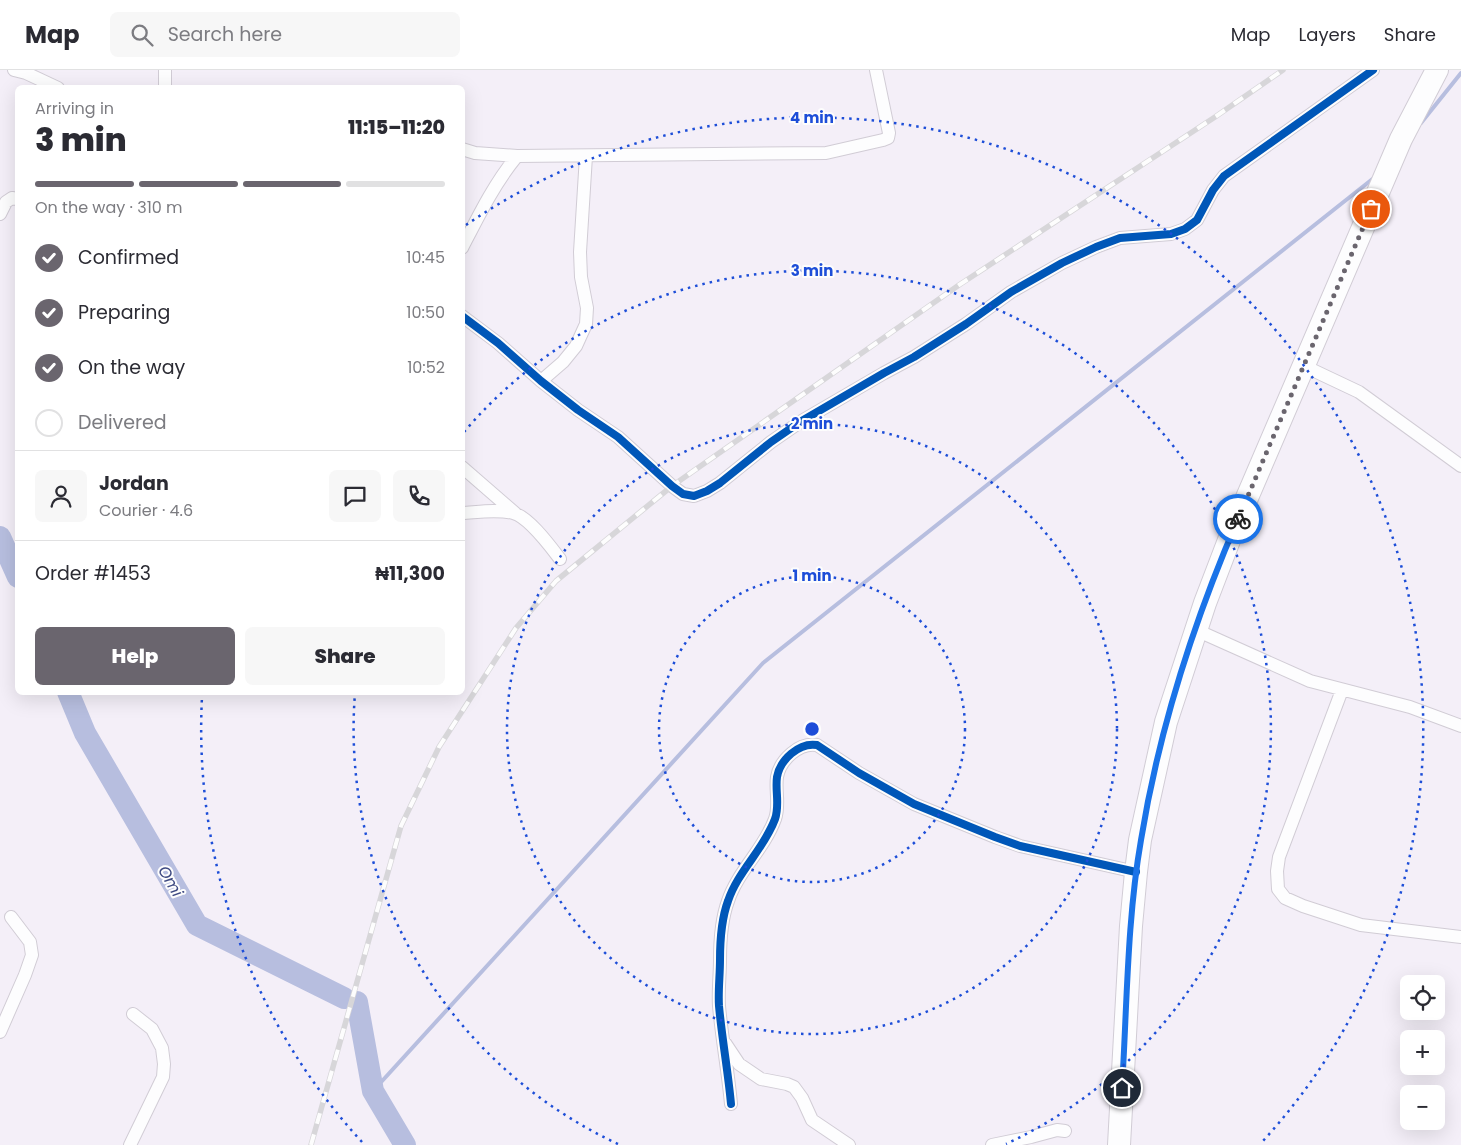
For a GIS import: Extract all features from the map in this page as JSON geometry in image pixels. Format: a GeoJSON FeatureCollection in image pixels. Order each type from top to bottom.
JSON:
{"type":"FeatureCollection","features":[{"type":"Feature","properties":{"kind":"highway"},"geometry":{"type":"LineString","coordinates":[[1120,1145],[1131,926],[1136,872],[1144,820],[1166,722],[1196,630],[1231,535],[1401,139],[1437,70]]}},
{"type":"Feature","properties":{"kind":"street"},"geometry":{"type":"LineString","coordinates":[[14,70],[51,85]]}},
{"type":"Feature","properties":{"kind":"street"},"geometry":{"type":"LineString","coordinates":[[165,85],[166,70]]}},
{"type":"Feature","properties":{"kind":"street"},"geometry":{"type":"LineString","coordinates":[[465,150],[475,153],[517,156],[826,154],[888,138],[889,133],[876,70]]}},
{"type":"Feature","properties":{"kind":"street"},"geometry":{"type":"LineString","coordinates":[[465,318],[498,342],[541,381],[578,410],[618,437],[672,486],[683,494],[694,496],[707,491],[800,422],[914,358],[1011,292],[1062,263],[1096,246],[1120,238],[1171,234],[1184,229],[1197,220],[1213,190],[1224,176],[1374,70]]}},
{"type":"Feature","properties":{"kind":"street"},"geometry":{"type":"LineString","coordinates":[[465,242],[496,183],[517,156]]}},
{"type":"Feature","properties":{"kind":"street"},"geometry":{"type":"LineString","coordinates":[[541,381],[563,362],[572,351],[586,324],[587,308],[581,277],[580,252],[586,156]]}},
{"type":"Feature","properties":{"kind":"street"},"geometry":{"type":"LineString","coordinates":[[0,214],[6,202],[12,198],[15,198]]}},
{"type":"Feature","properties":{"kind":"street"},"geometry":{"type":"LineString","coordinates":[[1304,366],[1359,392],[1461,466]]}},
{"type":"Feature","properties":{"kind":"street"},"geometry":{"type":"LineString","coordinates":[[465,470],[534,528],[560,559]]}},
{"type":"Feature","properties":{"kind":"street"},"geometry":{"type":"LineString","coordinates":[[465,513],[494,511],[515,513]]}},
{"type":"Feature","properties":{"kind":"street"},"geometry":{"type":"LineString","coordinates":[[1196,630],[1310,681],[1410,706],[1461,726]]}},
{"type":"Feature","properties":{"kind":"street"},"geometry":{"type":"LineString","coordinates":[[1342,690],[1279,857],[1277,871],[1278,889],[1285,898],[1361,925],[1461,937]]}},
{"type":"Feature","properties":{"kind":"street"},"geometry":{"type":"LineString","coordinates":[[731,1104],[719,1005],[720,935],[728,901],[736,883],[776,817],[778,804],[777,777],[791,753],[800,747],[809,744],[817,745],[914,804],[995,837],[1020,846],[1136,872]]}},
{"type":"Feature","properties":{"kind":"street"},"geometry":{"type":"LineString","coordinates":[[0,1032],[32,955],[30,942],[11,917]]}},
{"type":"Feature","properties":{"kind":"street"},"geometry":{"type":"LineString","coordinates":[[130,1145],[163,1077],[164,1064],[162,1048],[152,1029],[133,1014]]}},
{"type":"Feature","properties":{"kind":"street"},"geometry":{"type":"LineString","coordinates":[[724,1041],[739,1064],[760,1079],[794,1087],[802,1098],[812,1120],[849,1145]]}},
{"type":"Feature","properties":{"kind":"street"},"geometry":{"type":"LineString","coordinates":[[992,1145],[1057,1130],[1065,1131]]}},
{"type":"Feature","properties":{"kind":"waterway"},"geometry":{"type":"LineString","coordinates":[[1421,123],[1461,73]]}},
{"type":"Feature","properties":{"kind":"waterway"},"geometry":{"type":"LineString","coordinates":[[373,1091],[763,663],[1375,177]]}},
{"type":"Feature","properties":{"kind":"waterway","name":"Omi"},"geometry":{"type":"LineString","coordinates":[[0,537],[15,570]]}},
{"type":"Feature","properties":{"kind":"waterway","name":"Omi"},"geometry":{"type":"LineString","coordinates":[[69,695],[85,733],[197,925],[344,998]]}},
{"type":"Feature","properties":{"kind":"waterway","name":"Omi"},"geometry":{"type":"LineString","coordinates":[[357,1002],[373,1091],[405,1145]]}},
{"type":"Feature","properties":{"kind":"railway"},"geometry":{"type":"LineString","coordinates":[[311,1145],[401,826],[439,747],[516,628],[556,581],[672,486],[959,285],[1215,117],[1283,70]]}},
{"type":"Feature","properties":{"kind":"cycle path"},"geometry":{"type":"LineString","coordinates":[[465,318],[498,343],[541,381],[578,410],[618,437],[672,486],[683,494],[694,496],[720,483],[771,442],[800,422],[914,357],[966,324],[1011,292],[1062,263],[1120,238],[1171,234],[1185,229],[1197,220],[1213,190],[1224,176],[1373,70]]}},
{"type":"Feature","properties":{"kind":"cycle path"},"geometry":{"type":"LineString","coordinates":[[731,1104],[719,1006],[722,923],[732,890],[775,819],[777,777],[782,764],[797,749],[804,746],[817,745],[859,773],[914,804],[995,837],[1020,846],[1136,872]]}},
{"type":"Feature","properties":{"kind":"way so far"},"geometry":{"type":"LineString","coordinates":[[1238,519],[1371,209]]}},
{"type":"Feature","properties":{"kind":"route"},"geometry":{"type":"LineString","coordinates":[[1122,1088],[1136,872],[1140,840],[1152,781],[1166,722],[1185,662],[1205,603],[1238,519]]}}]}
